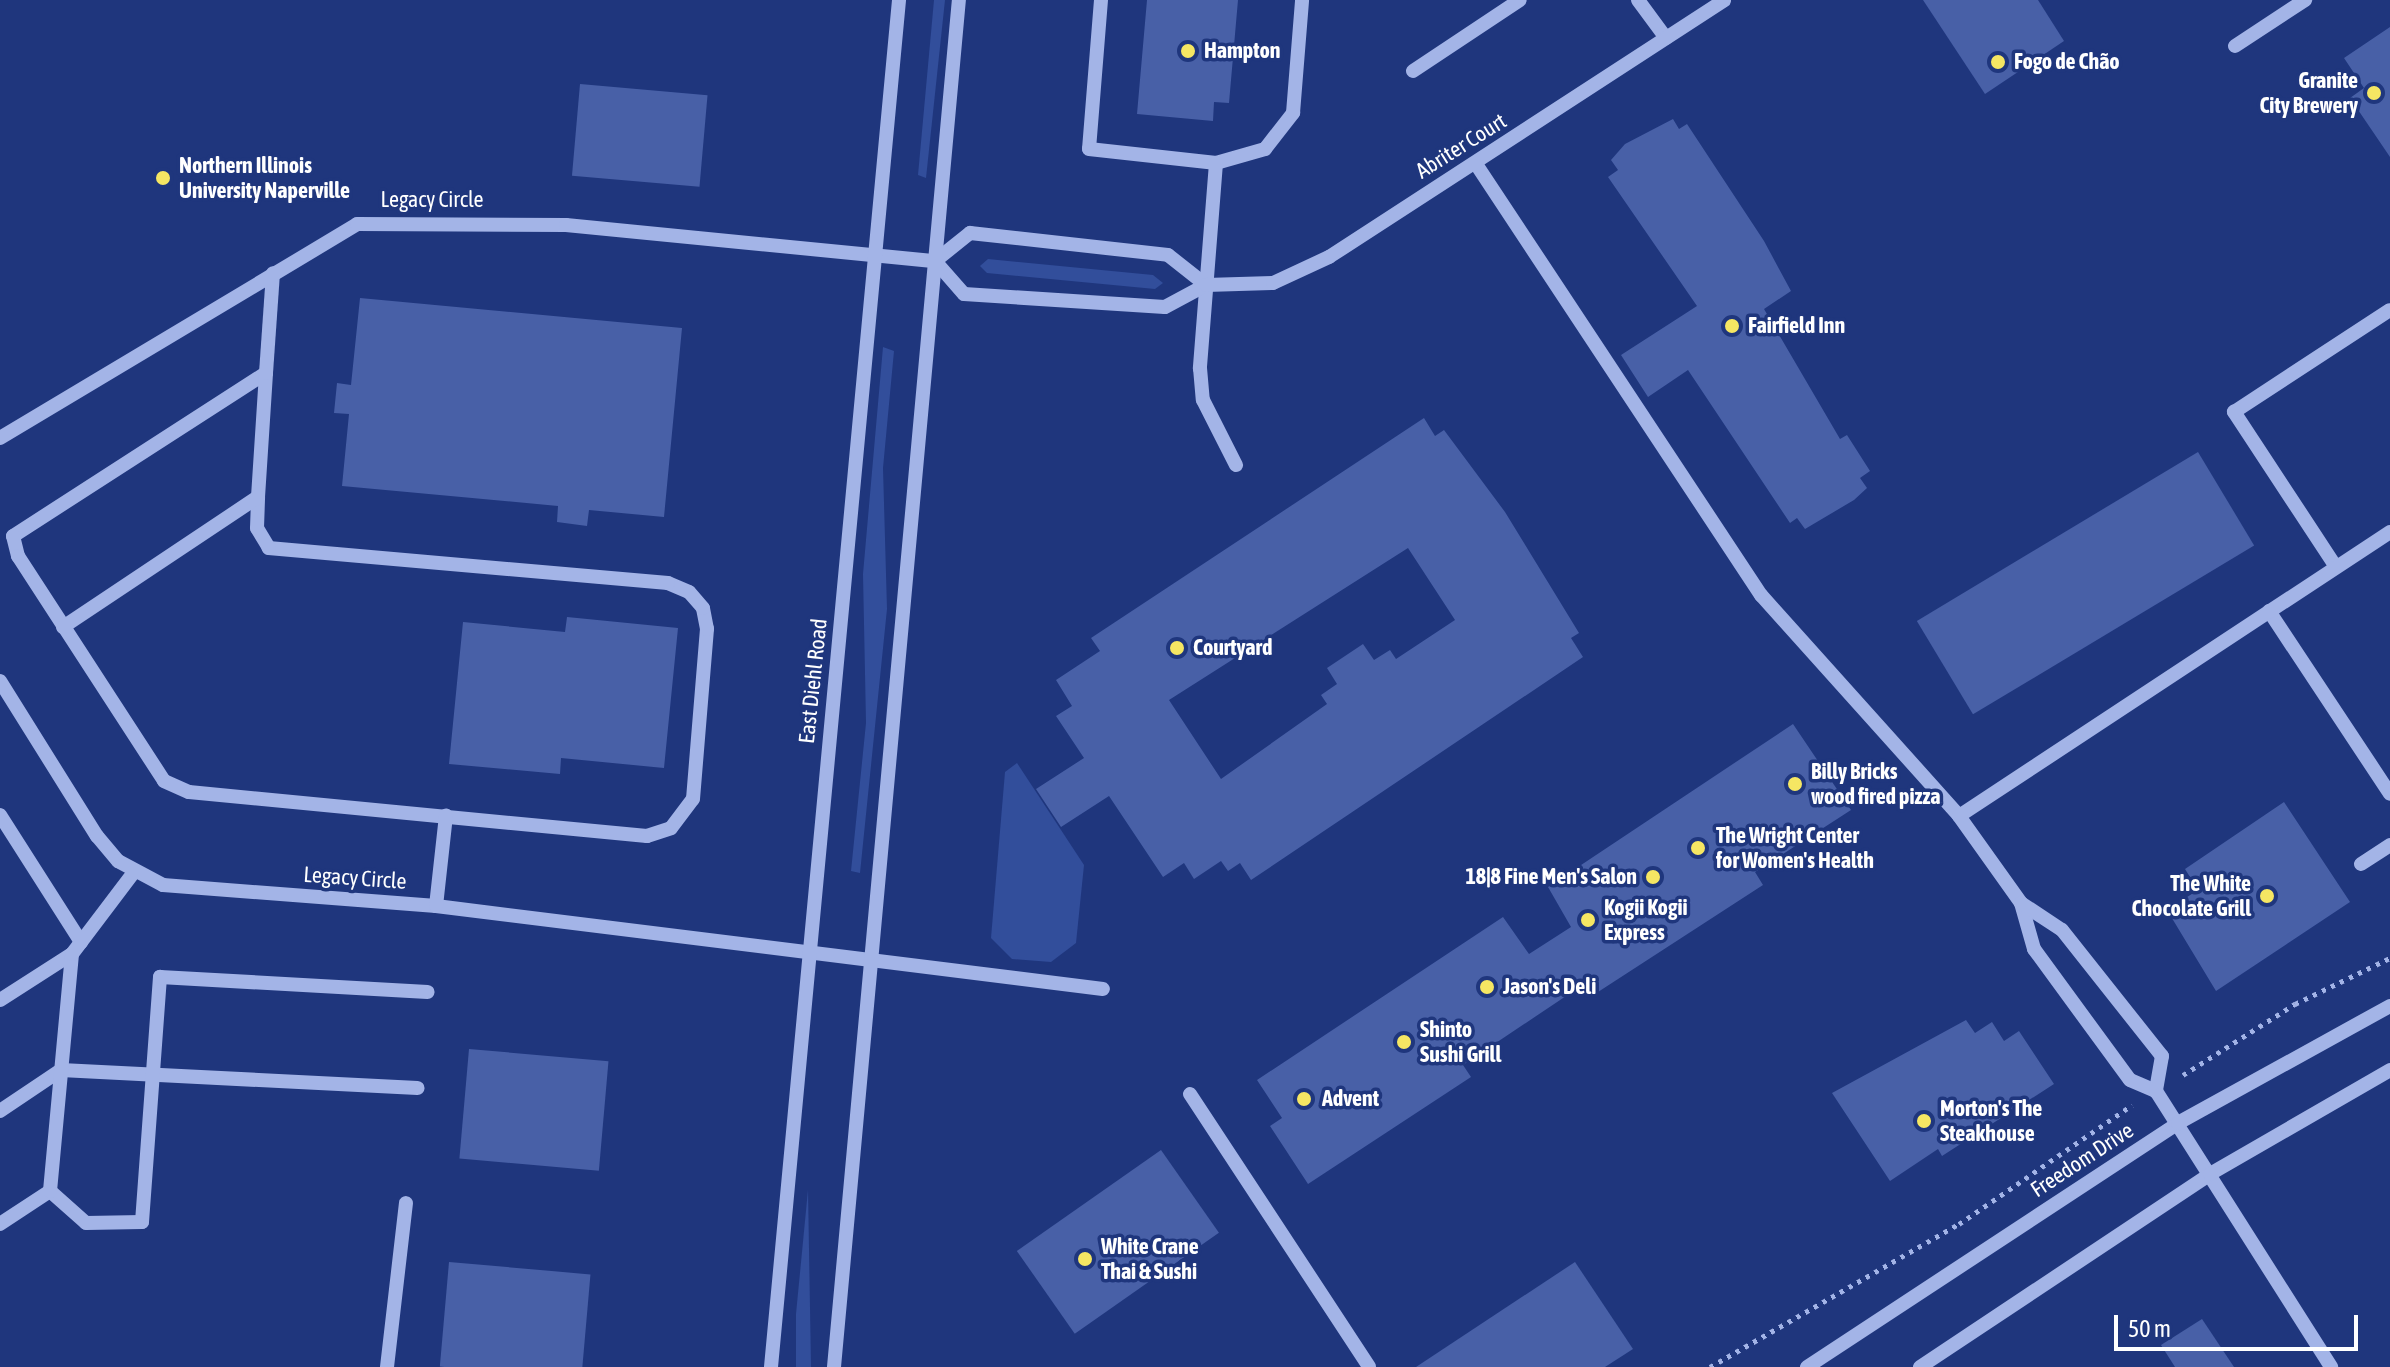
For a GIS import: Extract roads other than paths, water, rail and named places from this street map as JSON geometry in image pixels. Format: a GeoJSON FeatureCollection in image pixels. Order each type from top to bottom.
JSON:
{"type":"FeatureCollection","features":[{"type":"Feature","properties":{"kind":"street","name":"East Diehl Road"},"geometry":{"type":"LineString","coordinates":[[768,1365],[899,0]]}},
{"type":"Feature","properties":{"kind":"street"},"geometry":{"type":"LineString","coordinates":[[834,1367],[959,0]]}},
{"type":"Feature","properties":{"kind":"street"},"geometry":{"type":"LineString","coordinates":[[1101,0],[1089,149],[1216,163],[1265,149],[1293,113],[1302,0]]}},
{"type":"Feature","properties":{"kind":"street"},"geometry":{"type":"LineString","coordinates":[[1413,71],[1520,0]]}},
{"type":"Feature","properties":{"kind":"street"},"geometry":{"type":"LineString","coordinates":[[1638,0],[1666,38]]}},
{"type":"Feature","properties":{"kind":"street","name":"Abriter Court"},"geometry":{"type":"LineString","coordinates":[[935,261],[964,294],[1165,307],[1206,285],[1273,283],[1329,257],[1724,0]]}},
{"type":"Feature","properties":{"kind":"street"},"geometry":{"type":"LineString","coordinates":[[2235,46],[2305,0]]}},
{"type":"Feature","properties":{"kind":"street"},"geometry":{"type":"LineString","coordinates":[[1216,163],[1206,285],[1203,400],[1236,465]]}},
{"type":"Feature","properties":{"kind":"street"},"geometry":{"type":"LineString","coordinates":[[1476,164],[1761,595],[1959,816],[2021,903],[2034,949],[2130,1080],[2156,1091],[2331,1367]]}},
{"type":"Feature","properties":{"kind":"street","name":"Legacy Circle"},"geometry":{"type":"LineString","coordinates":[[0,438],[357,224],[405,220],[566,225],[875,255]]}},
{"type":"Feature","properties":{"kind":"street"},"geometry":{"type":"LineString","coordinates":[[875,255],[935,261],[970,233],[1168,255],[1206,285]]}},
{"type":"Feature","properties":{"kind":"street"},"geometry":{"type":"LineString","coordinates":[[266,373],[13,536],[63,627],[164,781],[189,792],[647,836],[671,828],[693,799],[703,608],[668,583],[287,555],[269,548],[257,528],[273,273]]}},
{"type":"Feature","properties":{"kind":"street"},"geometry":{"type":"LineString","coordinates":[[2336,567],[2234,412],[2390,310]]}},
{"type":"Feature","properties":{"kind":"street"},"geometry":{"type":"LineString","coordinates":[[63,627],[258,497]]}},
{"type":"Feature","properties":{"kind":"street"},"geometry":{"type":"LineString","coordinates":[[1959,816],[2390,532]]}},
{"type":"Feature","properties":{"kind":"street"},"geometry":{"type":"LineString","coordinates":[[2269,611],[2390,794]]}},
{"type":"Feature","properties":{"kind":"street","name":"Legacy Circle"},"geometry":{"type":"LineString","coordinates":[[0,681],[97,836],[134,872],[163,885],[436,906],[808,953],[871,964],[1103,989]]}},
{"type":"Feature","properties":{"kind":"street"},"geometry":{"type":"LineString","coordinates":[[0,815],[81,942]]}},
{"type":"Feature","properties":{"kind":"street"},"geometry":{"type":"LineString","coordinates":[[436,906],[446,816]]}},
{"type":"Feature","properties":{"kind":"street"},"geometry":{"type":"LineString","coordinates":[[2361,864],[2390,845]]}},
{"type":"Feature","properties":{"kind":"street"},"geometry":{"type":"LineString","coordinates":[[0,1000],[72,954],[134,872]]}},
{"type":"Feature","properties":{"kind":"street"},"geometry":{"type":"LineString","coordinates":[[2021,903],[2062,930],[2162,1056],[2156,1091]]}},
{"type":"Feature","properties":{"kind":"street"},"geometry":{"type":"LineString","coordinates":[[50,1191],[72,954]]}},
{"type":"Feature","properties":{"kind":"street"},"geometry":{"type":"LineString","coordinates":[[50,1191],[86,1223],[142,1222],[160,977],[428,992]]}},
{"type":"Feature","properties":{"kind":"street","name":"Freedom Drive"},"geometry":{"type":"LineString","coordinates":[[1807,1367],[2178,1123],[2390,1006]]}},
{"type":"Feature","properties":{"kind":"street"},"geometry":{"type":"LineString","coordinates":[[0,1111],[61,1070],[152,1079],[418,1088]]}},
{"type":"Feature","properties":{"kind":"street"},"geometry":{"type":"LineString","coordinates":[[1920,1367],[2210,1174],[2390,1070]]}},
{"type":"Feature","properties":{"kind":"street"},"geometry":{"type":"LineString","coordinates":[[1190,1094],[1369,1367]]}},
{"type":"Feature","properties":{"kind":"street"},"geometry":{"type":"LineString","coordinates":[[0,1224],[50,1191]]}},
{"type":"Feature","properties":{"kind":"street"},"geometry":{"type":"LineString","coordinates":[[387,1367],[406,1203]]}},
{"type":"Feature","properties":{"kind":"place","name":"Hampton"},"geometry":{"type":"Point","coordinates":[1188,51]}},
{"type":"Feature","properties":{"kind":"place","name":"Fogo de Chão"},"geometry":{"type":"Point","coordinates":[1998,62]}},
{"type":"Feature","properties":{"kind":"place","name":"Granite City Brewery"},"geometry":{"type":"Point","coordinates":[2374,93]}},
{"type":"Feature","properties":{"kind":"place","name":"Northern Illinois University Naperville"},"geometry":{"type":"Point","coordinates":[163,178]}},
{"type":"Feature","properties":{"kind":"place","name":"Fairfield Inn"},"geometry":{"type":"Point","coordinates":[1732,326]}},
{"type":"Feature","properties":{"kind":"place","name":"Courtyard"},"geometry":{"type":"Point","coordinates":[1177,648]}},
{"type":"Feature","properties":{"kind":"place","name":"Billy Bricks wood fired pizza"},"geometry":{"type":"Point","coordinates":[1795,784]}},
{"type":"Feature","properties":{"kind":"place","name":"The Wright Center for Women's Health"},"geometry":{"type":"Point","coordinates":[1698,848]}},
{"type":"Feature","properties":{"kind":"place","name":"18|8 Fine Men's Salon"},"geometry":{"type":"Point","coordinates":[1653,877]}},
{"type":"Feature","properties":{"kind":"place","name":"The White Chocolate Grill"},"geometry":{"type":"Point","coordinates":[2267,896]}},
{"type":"Feature","properties":{"kind":"place","name":"Kogii Kogii Express"},"geometry":{"type":"Point","coordinates":[1588,920]}},
{"type":"Feature","properties":{"kind":"place","name":"Jason's Deli"},"geometry":{"type":"Point","coordinates":[1487,987]}},
{"type":"Feature","properties":{"kind":"place","name":"Shinto Sushi Grill"},"geometry":{"type":"Point","coordinates":[1404,1042]}},
{"type":"Feature","properties":{"kind":"place","name":"Advent"},"geometry":{"type":"Point","coordinates":[1304,1099]}},
{"type":"Feature","properties":{"kind":"place","name":"Morton's The Steakhouse"},"geometry":{"type":"Point","coordinates":[1924,1121]}},
{"type":"Feature","properties":{"kind":"place","name":"White Crane Thai & Sushi"},"geometry":{"type":"Point","coordinates":[1085,1259]}}]}
